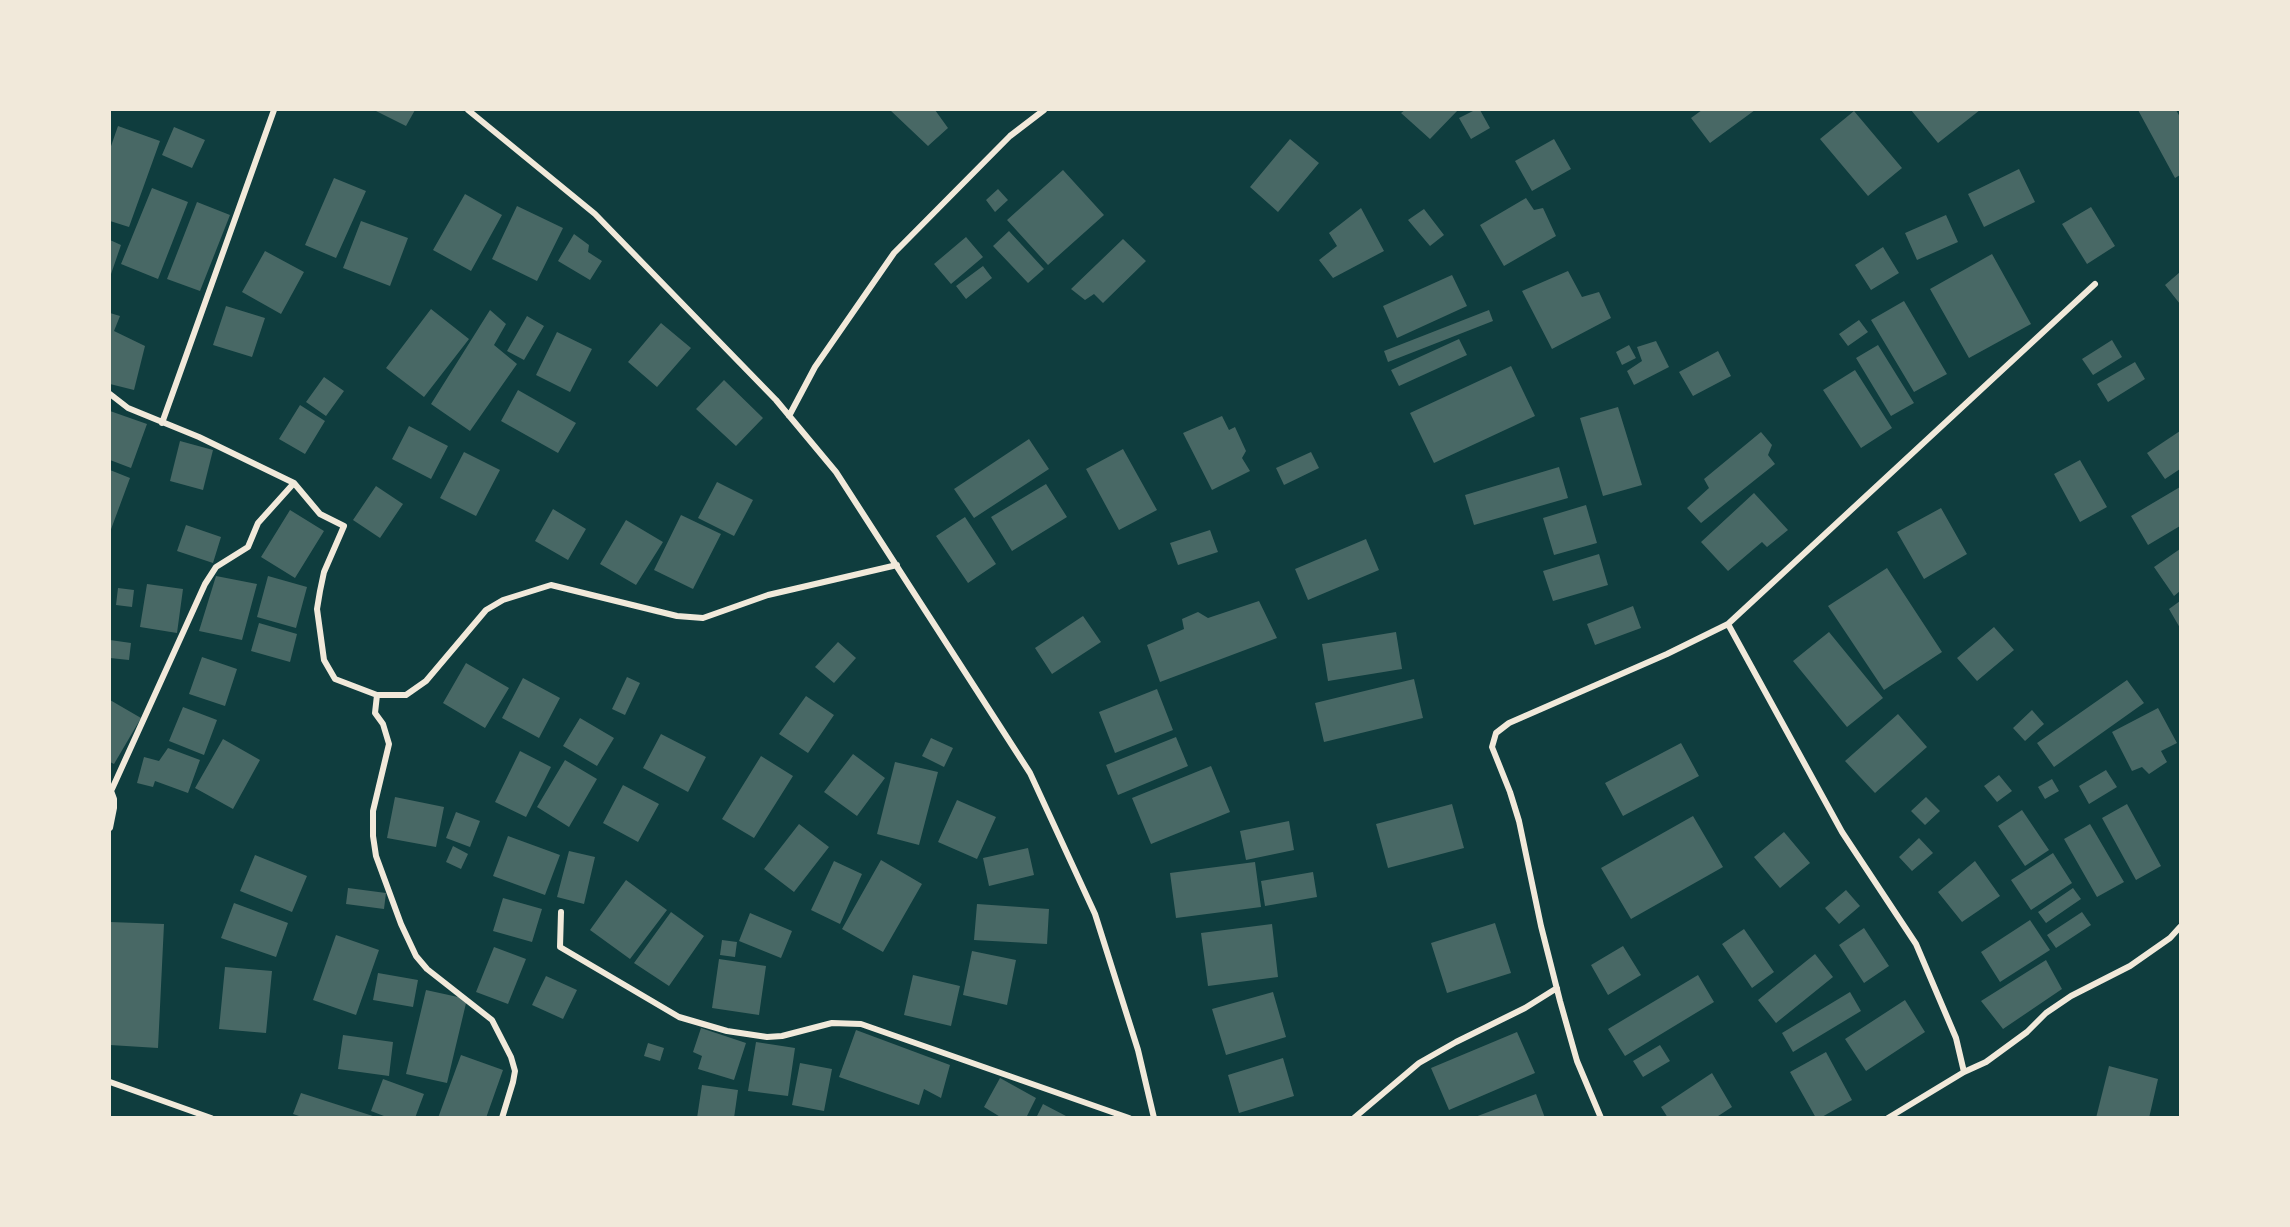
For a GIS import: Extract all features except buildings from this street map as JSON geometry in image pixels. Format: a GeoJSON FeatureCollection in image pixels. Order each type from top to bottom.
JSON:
{"type":"FeatureCollection","features":[{"type":"Feature","properties":{"kind":"street"},"geometry":{"type":"LineString","coordinates":[[162,423],[274,110]]}},
{"type":"Feature","properties":{"kind":"street"},"geometry":{"type":"LineString","coordinates":[[468,110],[595,214],[688,308],[789,416],[836,472],[1030,773],[1095,914],[1138,1050],[1154,1118]]}},
{"type":"Feature","properties":{"kind":"street"},"geometry":{"type":"LineString","coordinates":[[789,416],[815,368],[894,253],[1010,136],[1044,110]]}},
{"type":"Feature","properties":{"kind":"street"},"geometry":{"type":"LineString","coordinates":[[1601,1118],[1577,1061],[1541,926],[1519,821],[1494,754],[1492,739],[1509,723],[1667,654],[1728,624],[2095,284]]}},
{"type":"Feature","properties":{"kind":"street"},"geometry":{"type":"LineString","coordinates":[[110,394],[128,408],[199,437],[294,483],[320,514],[344,526],[324,572],[317,609],[324,660],[334,679],[377,695],[406,695],[426,681],[486,610],[503,600],[551,585],[677,616],[703,618],[768,595],[897,565]]}},
{"type":"Feature","properties":{"kind":"street"},"geometry":{"type":"LineString","coordinates":[[110,828],[114,808],[111,788],[205,584],[216,567],[248,547],[258,523],[294,483]]}},
{"type":"Feature","properties":{"kind":"street"},"geometry":{"type":"LineString","coordinates":[[1728,624],[1842,832],[1916,945],[1956,1038],[1964,1072]]}},
{"type":"Feature","properties":{"kind":"street"},"geometry":{"type":"LineString","coordinates":[[377,695],[375,713],[383,724],[389,744],[373,811],[376,856],[401,924],[416,956],[427,969],[492,1020],[511,1057],[514,1071],[513,1082],[502,1118]]}},
{"type":"Feature","properties":{"kind":"street"},"geometry":{"type":"LineString","coordinates":[[561,912],[560,947],[679,1017],[727,1031],[767,1037],[782,1036],[832,1023],[861,1024],[1129,1118]]}},
{"type":"Feature","properties":{"kind":"street"},"geometry":{"type":"LineString","coordinates":[[1888,1118],[1964,1072],[1986,1062],[2004,1050],[2046,1013],[2071,996],[2130,966],[2170,938],[2181,927]]}},
{"type":"Feature","properties":{"kind":"street"},"geometry":{"type":"LineString","coordinates":[[1354,1118],[1419,1063],[1525,1008],[1557,988]]}},
{"type":"Feature","properties":{"kind":"street"},"geometry":{"type":"LineString","coordinates":[[110,1082],[211,1118]]}}]}
